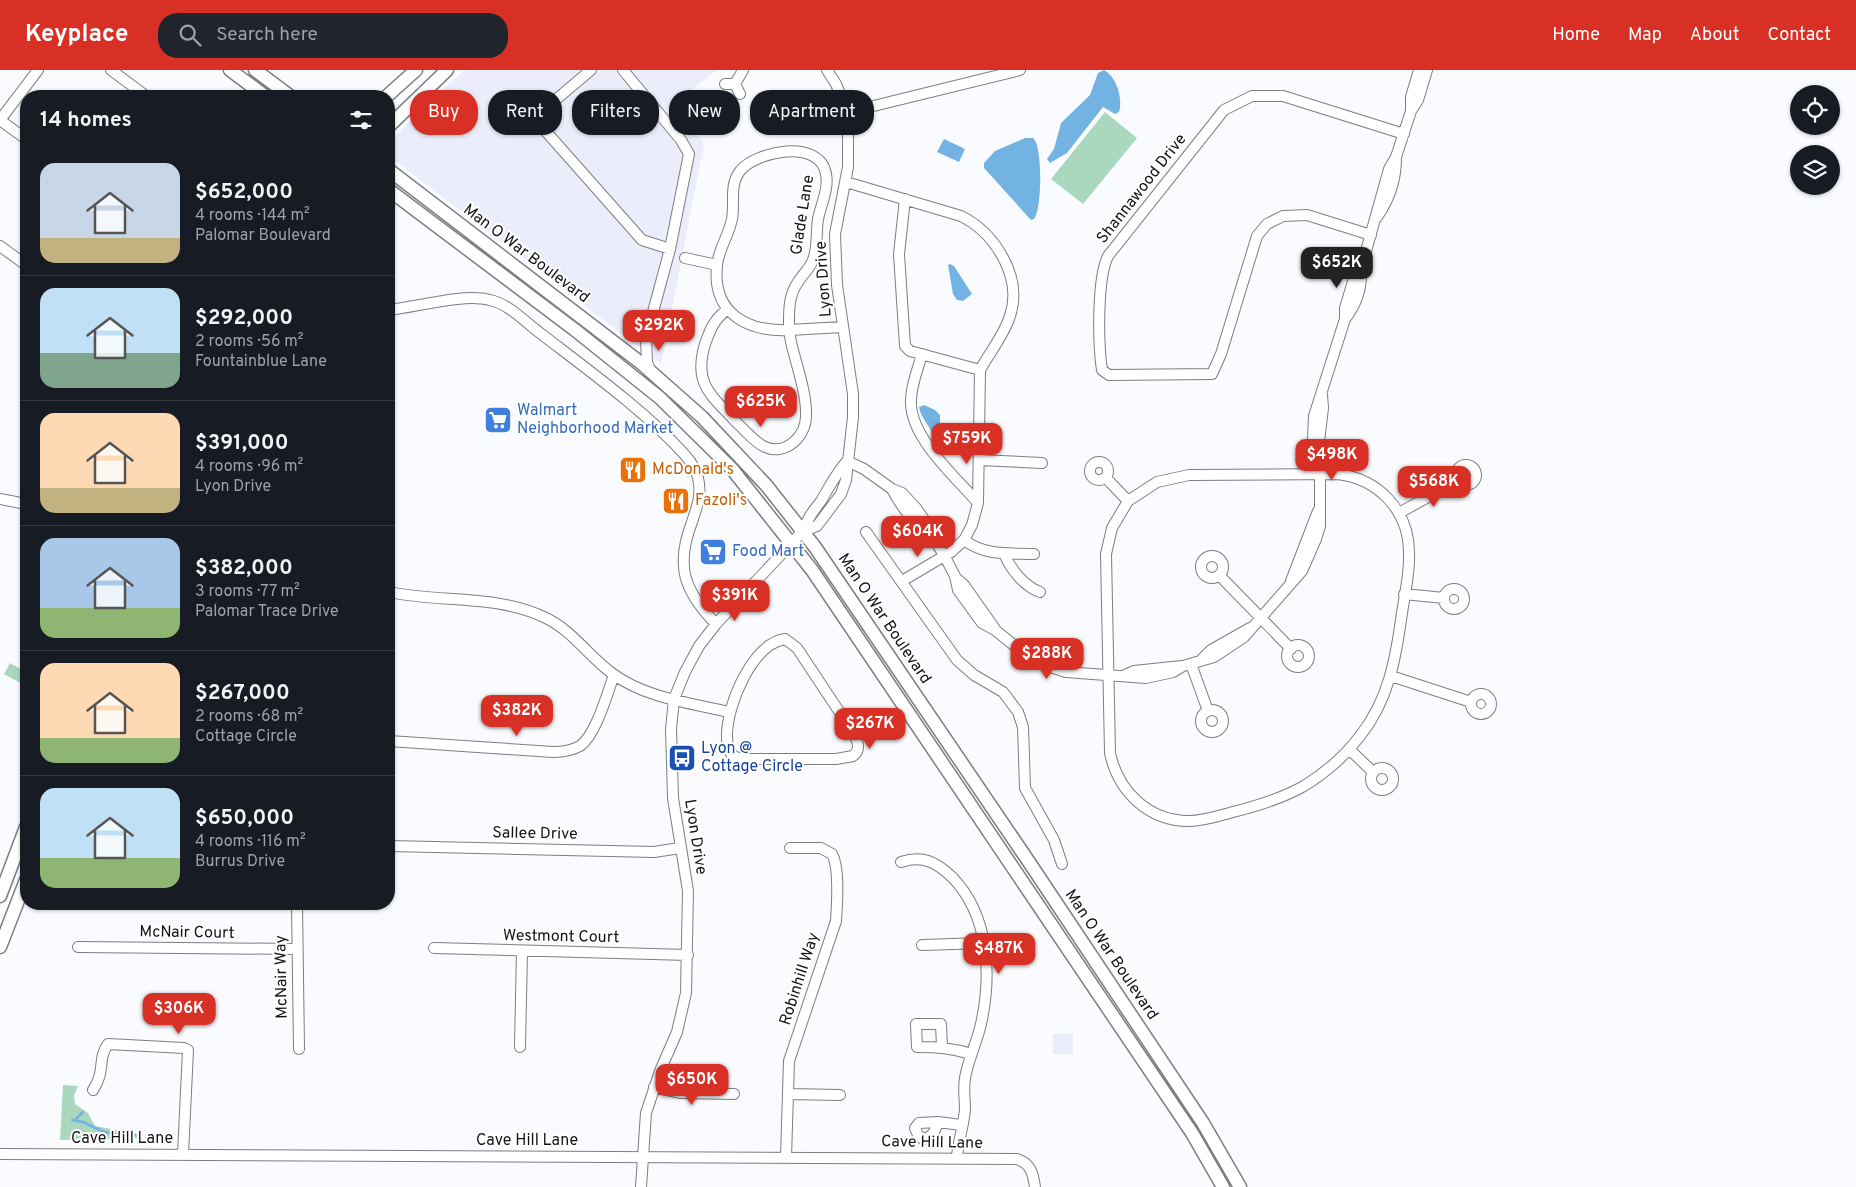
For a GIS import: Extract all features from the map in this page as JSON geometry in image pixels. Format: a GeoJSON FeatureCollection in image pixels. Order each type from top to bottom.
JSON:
{"type":"FeatureCollection","features":[{"type":"Feature","properties":{"kind":"main road"},"geometry":{"type":"LineString","coordinates":[[230,70],[256,90]]}},
{"type":"Feature","properties":{"kind":"main road"},"geometry":{"type":"LineString","coordinates":[[255,70],[282,90]]}},
{"type":"Feature","properties":{"kind":"main road"},"geometry":{"type":"LineString","coordinates":[[394,90],[416,70]]}},
{"type":"Feature","properties":{"kind":"main road"},"geometry":{"type":"LineString","coordinates":[[395,120],[447,70]]}},
{"type":"Feature","properties":{"kind":"main road","name":"Man O War Boulevard"},"geometry":{"type":"LineString","coordinates":[[395,175],[650,370],[728,443],[803,531],[1172,1075],[1240,1187]]}},
{"type":"Feature","properties":{"kind":"main road","name":"Man O War Boulevard"},"geometry":{"type":"LineString","coordinates":[[395,195],[575,330],[660,398],[732,469],[792,543],[1106,1005],[1192,1134],[1223,1187]]}},
{"type":"Feature","properties":{"kind":"main road"},"geometry":{"type":"LineString","coordinates":[[0,896],[20,843]]}},
{"type":"Feature","properties":{"kind":"main road"},"geometry":{"type":"LineString","coordinates":[[0,947],[20,895]]}},
{"type":"Feature","properties":{"kind":"street"},"geometry":{"type":"LineString","coordinates":[[23,90],[38,70]]}},
{"type":"Feature","properties":{"kind":"street"},"geometry":{"type":"LineString","coordinates":[[111,70],[138,90]]}},
{"type":"Feature","properties":{"kind":"street"},"geometry":{"type":"LineString","coordinates":[[591,70],[534,118],[642,240],[670,248]]}},
{"type":"Feature","properties":{"kind":"street"},"geometry":{"type":"LineString","coordinates":[[623,70],[681,140],[689,154],[670,248],[646,338],[647,362],[650,370]]}},
{"type":"Feature","properties":{"kind":"street"},"geometry":{"type":"LineString","coordinates":[[736,90],[730,84],[743,70]]}},
{"type":"Feature","properties":{"kind":"street","name":"Lyon Drive"},"geometry":{"type":"LineString","coordinates":[[827,70],[838,90]]}},
{"type":"Feature","properties":{"kind":"street"},"geometry":{"type":"LineString","coordinates":[[874,106],[1020,70]]}},
{"type":"Feature","properties":{"kind":"street"},"geometry":{"type":"LineString","coordinates":[[1412,111],[1412,97],[1419,70]]}},
{"type":"Feature","properties":{"kind":"street"},"geometry":{"type":"LineString","coordinates":[[847,461],[864,469],[892,489],[897,499],[925,533],[934,539],[955,576],[958,590],[982,623],[995,630],[1020,650],[1034,656],[1045,657],[1066,664],[1076,672],[1122,676],[1134,671],[1187,665],[1201,660],[1211,650],[1240,632],[1251,628],[1290,583],[1318,510],[1320,474],[1318,452],[1323,408],[1322,394],[1345,319],[1353,310],[1362,281],[1360,269],[1377,218],[1378,203],[1389,169],[1396,157],[1412,111],[1418,100],[1427,70]]}},
{"type":"Feature","properties":{"kind":"street"},"geometry":{"type":"LineString","coordinates":[[20,94],[0,120],[20,135]]}},
{"type":"Feature","properties":{"kind":"street","name":"Shannawood Drive"},"geometry":{"type":"LineString","coordinates":[[1371,234],[1307,215],[1292,215],[1275,219],[1257,236],[1212,374],[1109,375],[1102,370],[1100,283],[1103,265],[1224,110],[1252,96],[1284,96],[1404,134]]}},
{"type":"Feature","properties":{"kind":"street","name":"Lyon Drive"},"geometry":{"type":"LineString","coordinates":[[641,1187],[646,1113],[654,1087],[677,1032],[686,993],[688,891],[672,790],[671,729],[674,700],[691,659],[716,624],[803,531],[808,516],[820,501],[833,476],[847,461],[853,417],[853,394],[837,285],[835,234],[846,182],[849,154],[847,135]]}},
{"type":"Feature","properties":{"kind":"street","name":"Glade Lane"},"geometry":{"type":"LineString","coordinates":[[726,310],[717,282],[717,265],[732,218],[733,189],[741,170],[753,161],[782,153],[802,151],[815,156],[826,172],[826,188],[818,220],[813,261],[791,296],[789,330]]}},
{"type":"Feature","properties":{"kind":"street"},"geometry":{"type":"LineString","coordinates":[[846,182],[968,219],[990,240],[1005,262],[1014,286],[1011,314],[1004,330],[980,370],[978,502],[972,525],[964,540],[945,557],[902,581]]}},
{"type":"Feature","properties":{"kind":"street"},"geometry":{"type":"LineString","coordinates":[[905,199],[899,254],[904,306],[904,342],[910,351],[980,370]]}},
{"type":"Feature","properties":{"kind":"street"},"geometry":{"type":"LineString","coordinates":[[0,246],[20,260]]}},
{"type":"Feature","properties":{"kind":"street"},"geometry":{"type":"LineString","coordinates":[[685,258],[717,265]]}},
{"type":"Feature","properties":{"kind":"street"},"geometry":{"type":"LineString","coordinates":[[395,309],[472,298],[490,300],[500,304],[566,352],[672,442],[693,465],[700,488],[698,505],[683,546],[689,589],[716,624]]}},
{"type":"Feature","properties":{"kind":"street"},"geometry":{"type":"LineString","coordinates":[[789,330],[806,416],[802,433],[793,443],[786,447],[771,448],[757,442],[714,398],[702,380],[701,359],[713,323],[726,310],[734,317],[750,325],[773,330],[842,327]]}},
{"type":"Feature","properties":{"kind":"street"},"geometry":{"type":"LineString","coordinates":[[628,352],[642,344],[646,338]]}},
{"type":"Feature","properties":{"kind":"street"},"geometry":{"type":"LineString","coordinates":[[922,354],[911,399],[918,430],[927,445],[978,502]]}},
{"type":"Feature","properties":{"kind":"street"},"geometry":{"type":"LineString","coordinates":[[979,460],[1042,463]]}},
{"type":"Feature","properties":{"kind":"street"},"geometry":{"type":"LineString","coordinates":[[1188,475],[1344,475],[1364,480],[1385,495],[1399,513],[1407,532],[1410,552],[1391,676],[1370,723],[1349,750],[1320,775],[1272,801],[1199,820],[1166,818],[1137,802],[1116,774],[1110,745],[1106,554],[1112,528],[1128,501],[1157,482],[1188,475]]}},
{"type":"Feature","properties":{"kind":"street"},"geometry":{"type":"LineString","coordinates":[[1106,478],[1128,501]]}},
{"type":"Feature","properties":{"kind":"street"},"geometry":{"type":"LineString","coordinates":[[1399,513],[1457,481]]}},
{"type":"Feature","properties":{"kind":"street"},"geometry":{"type":"LineString","coordinates":[[0,499],[20,503]]}},
{"type":"Feature","properties":{"kind":"street"},"geometry":{"type":"LineString","coordinates":[[866,532],[957,660],[974,675],[1003,692],[1018,712],[1023,727],[1025,788],[1054,840],[1062,864]]}},
{"type":"Feature","properties":{"kind":"street"},"geometry":{"type":"LineString","coordinates":[[964,540],[979,550],[1034,554]]}},
{"type":"Feature","properties":{"kind":"street"},"geometry":{"type":"LineString","coordinates":[[1004,553],[1009,565],[1027,585],[1040,592]]}},
{"type":"Feature","properties":{"kind":"street"},"geometry":{"type":"LineString","coordinates":[[1219,575],[1291,649]]}},
{"type":"Feature","properties":{"kind":"street"},"geometry":{"type":"LineString","coordinates":[[395,593],[516,606],[547,618],[564,630],[614,675],[648,692],[674,700],[729,712]]}},
{"type":"Feature","properties":{"kind":"street"},"geometry":{"type":"LineString","coordinates":[[1404,594],[1444,598]]}},
{"type":"Feature","properties":{"kind":"street"},"geometry":{"type":"LineString","coordinates":[[786,639],[797,648],[854,734],[858,742],[858,751],[846,759],[739,758],[731,753],[727,746],[729,712],[737,690],[751,668],[770,645],[786,639]]}},
{"type":"Feature","properties":{"kind":"street"},"geometry":{"type":"LineString","coordinates":[[1187,665],[1208,711]]}},
{"type":"Feature","properties":{"kind":"street"},"geometry":{"type":"LineString","coordinates":[[395,741],[553,752],[573,749],[584,742],[592,731],[614,675]]}},
{"type":"Feature","properties":{"kind":"street"},"geometry":{"type":"LineString","coordinates":[[1391,676],[1471,702]]}},
{"type":"Feature","properties":{"kind":"street"},"geometry":{"type":"LineString","coordinates":[[1349,750],[1374,772]]}},
{"type":"Feature","properties":{"kind":"street","name":"Sallee Drive"},"geometry":{"type":"LineString","coordinates":[[395,846],[654,852],[680,848]]}},
{"type":"Feature","properties":{"kind":"street","name":"Robinhill Way"},"geometry":{"type":"LineString","coordinates":[[786,1157],[789,1061],[836,921],[837,907],[836,864],[832,854],[821,848],[790,848]]}},
{"type":"Feature","properties":{"kind":"street"},"geometry":{"type":"LineString","coordinates":[[902,862],[914,858],[925,859],[949,875],[972,904],[977,915],[983,943],[986,960],[985,1004],[981,1026],[965,1078],[965,1107],[957,1158]]}},
{"type":"Feature","properties":{"kind":"street","name":"McNair Way"},"geometry":{"type":"LineString","coordinates":[[297,910],[299,1049]]}},
{"type":"Feature","properties":{"kind":"street"},"geometry":{"type":"LineString","coordinates":[[922,945],[983,943]]}},
{"type":"Feature","properties":{"kind":"street","name":"McNair Court"},"geometry":{"type":"LineString","coordinates":[[78,947],[296,949]]}},
{"type":"Feature","properties":{"kind":"street","name":"Westmont Court"},"geometry":{"type":"LineString","coordinates":[[434,948],[688,955]]}},
{"type":"Feature","properties":{"kind":"street"},"geometry":{"type":"LineString","coordinates":[[520,1048],[522,951]]}},
{"type":"Feature","properties":{"kind":"street"},"geometry":{"type":"LineString","coordinates":[[93,1090],[101,1079],[103,1051],[108,1044],[184,1048],[188,1050],[183,1154]]}},
{"type":"Feature","properties":{"kind":"street"},"geometry":{"type":"LineString","coordinates":[[942,1047],[949,1047],[971,1054]]}},
{"type":"Feature","properties":{"kind":"street"},"geometry":{"type":"LineString","coordinates":[[654,1087],[680,1093],[734,1094]]}},
{"type":"Feature","properties":{"kind":"street"},"geometry":{"type":"LineString","coordinates":[[788,1094],[840,1095]]}},
{"type":"Feature","properties":{"kind":"street"},"geometry":{"type":"LineString","coordinates":[[938,1122],[961,1125]]}},
{"type":"Feature","properties":{"kind":"street","name":"Cave Hill Lane"},"geometry":{"type":"LineString","coordinates":[[0,1154],[1017,1159],[1025,1162],[1031,1168],[1035,1187]]}},
{"type":"Feature","properties":{"kind":"shaded area"},"geometry":{"type":"Polygon","coordinates":[[[465,70],[717,70],[691,90],[669,90],[669,135],[697,135],[704,144],[661,364],[395,161],[395,137],[410,121],[410,135],[478,135],[478,90],[442,90],[465,70]]]}},
{"type":"Feature","properties":{"kind":"shaded area"},"geometry":{"type":"Polygon","coordinates":[[[1053,1034],[1073,1034],[1073,1054],[1053,1054],[1053,1034]]]}},
{"type":"Feature","properties":{"kind":"green space"},"geometry":{"type":"Polygon","coordinates":[[[1105,112],[1137,138],[1083,204],[1051,179],[1105,112]]]}},
{"type":"Feature","properties":{"kind":"green space"},"geometry":{"type":"Polygon","coordinates":[[[10,663],[20,669],[20,683],[4,674],[10,663]]]}},
{"type":"Feature","properties":{"kind":"green space"},"geometry":{"type":"Polygon","coordinates":[[[63,1085],[78,1086],[74,1095],[75,1104],[88,1113],[95,1126],[140,1134],[140,1138],[60,1140],[63,1085]]]}},
{"type":"Feature","properties":{"kind":"water"},"geometry":{"type":"Polygon","coordinates":[[[1104,70],[1109,73],[1116,83],[1120,101],[1119,112],[1115,114],[1103,107],[1067,153],[1050,163],[1047,159],[1054,149],[1061,123],[1090,95],[1098,73],[1104,70]]]}},
{"type":"Feature","properties":{"kind":"water"},"geometry":{"type":"Polygon","coordinates":[[[1025,138],[1033,138],[1036,143],[1040,164],[1039,204],[1034,219],[1031,220],[984,168],[984,163],[995,151],[1025,138]]]}},
{"type":"Feature","properties":{"kind":"water"},"geometry":{"type":"Polygon","coordinates":[[[944,139],[965,149],[959,162],[937,152],[944,139]]]}},
{"type":"Feature","properties":{"kind":"water"},"geometry":{"type":"Polygon","coordinates":[[[948,265],[954,266],[972,294],[963,301],[957,300],[953,294],[948,265]]]}},
{"type":"Feature","properties":{"kind":"water"},"geometry":{"type":"Polygon","coordinates":[[[924,405],[935,410],[940,415],[940,437],[937,440],[933,439],[931,430],[920,412],[919,407],[924,405]]]}},
{"type":"Feature","properties":{"kind":"waterway"},"geometry":{"type":"LineString","coordinates":[[76,1119],[83,1112]]}},
{"type":"Feature","properties":{"kind":"waterway"},"geometry":{"type":"LineString","coordinates":[[72,1120],[83,1122],[104,1132],[135,1135]]}},
{"type":"Feature","properties":{"kind":"place","name":"Walmart Neighborhood Market"},"geometry":{"type":"Point","coordinates":[498,420]}},
{"type":"Feature","properties":{"kind":"place","name":"McDonald's"},"geometry":{"type":"Point","coordinates":[633,470]}},
{"type":"Feature","properties":{"kind":"place","name":"Fazoli's"},"geometry":{"type":"Point","coordinates":[676,501]}},
{"type":"Feature","properties":{"kind":"place","name":"Food Mart"},"geometry":{"type":"Point","coordinates":[713,552]}},
{"type":"Feature","properties":{"kind":"place","name":"Lyon @ Cottage Circle"},"geometry":{"type":"Point","coordinates":[682,758]}}]}
